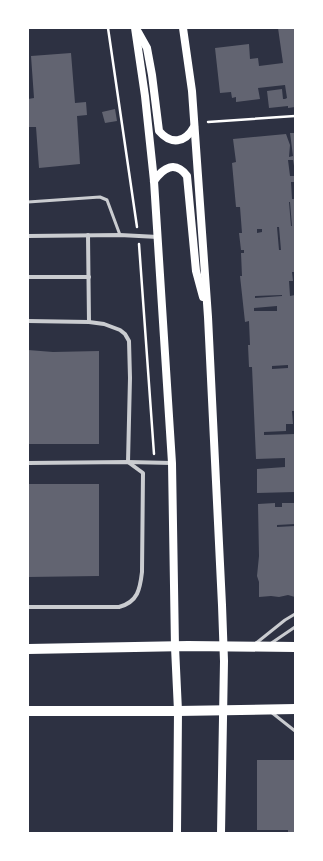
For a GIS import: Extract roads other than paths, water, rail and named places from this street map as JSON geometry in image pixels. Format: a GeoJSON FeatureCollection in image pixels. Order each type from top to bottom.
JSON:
{"type":"FeatureCollection","features":[{"type":"Feature","properties":{"kind":"main road"},"geometry":{"type":"LineString","coordinates":[[135,28],[147,48],[159,131],[168,139],[180,140],[186,137],[194,127]]}},
{"type":"Feature","properties":{"kind":"main road"},"geometry":{"type":"LineString","coordinates":[[135,28],[145,96],[154,181],[172,463],[175,647],[178,711],[177,833]]}},
{"type":"Feature","properties":{"kind":"main road"},"geometry":{"type":"LineString","coordinates":[[183,28],[192,91],[208,317],[224,647],[221,833]]}},
{"type":"Feature","properties":{"kind":"main road"},"geometry":{"type":"LineString","coordinates":[[154,181],[162,171],[172,167],[181,170],[187,176],[196,271],[208,317]]}},
{"type":"Feature","properties":{"kind":"main road"},"geometry":{"type":"LineString","coordinates":[[28,649],[295,647]]}},
{"type":"Feature","properties":{"kind":"main road"},"geometry":{"type":"LineString","coordinates":[[28,711],[295,709]]}},
{"type":"Feature","properties":{"kind":"street"},"geometry":{"type":"LineString","coordinates":[[88,235],[89,322]]}},
{"type":"Feature","properties":{"kind":"street"},"geometry":{"type":"LineString","coordinates":[[28,236],[158,236]]}},
{"type":"Feature","properties":{"kind":"street"},"geometry":{"type":"LineString","coordinates":[[28,277],[89,277]]}},
{"type":"Feature","properties":{"kind":"street"},"geometry":{"type":"LineString","coordinates":[[28,321],[89,322],[104,324],[120,330],[125,334],[129,342],[130,378],[128,462]]}},
{"type":"Feature","properties":{"kind":"street"},"geometry":{"type":"LineString","coordinates":[[28,607],[119,607],[128,605],[134,599],[140,584],[142,572],[143,473],[128,462]]}},
{"type":"Feature","properties":{"kind":"street"},"geometry":{"type":"LineString","coordinates":[[28,463],[172,463]]}},
{"type":"Feature","properties":{"kind":"lane"},"geometry":{"type":"LineString","coordinates":[[28,202],[100,197],[107,200],[120,235]]}},
{"type":"Feature","properties":{"kind":"lane"},"geometry":{"type":"LineString","coordinates":[[251,647],[285,620],[295,614]]}},
{"type":"Feature","properties":{"kind":"lane"},"geometry":{"type":"LineString","coordinates":[[265,647],[295,627]]}},
{"type":"Feature","properties":{"kind":"lane"},"geometry":{"type":"LineString","coordinates":[[268,709],[295,731]]}}]}
